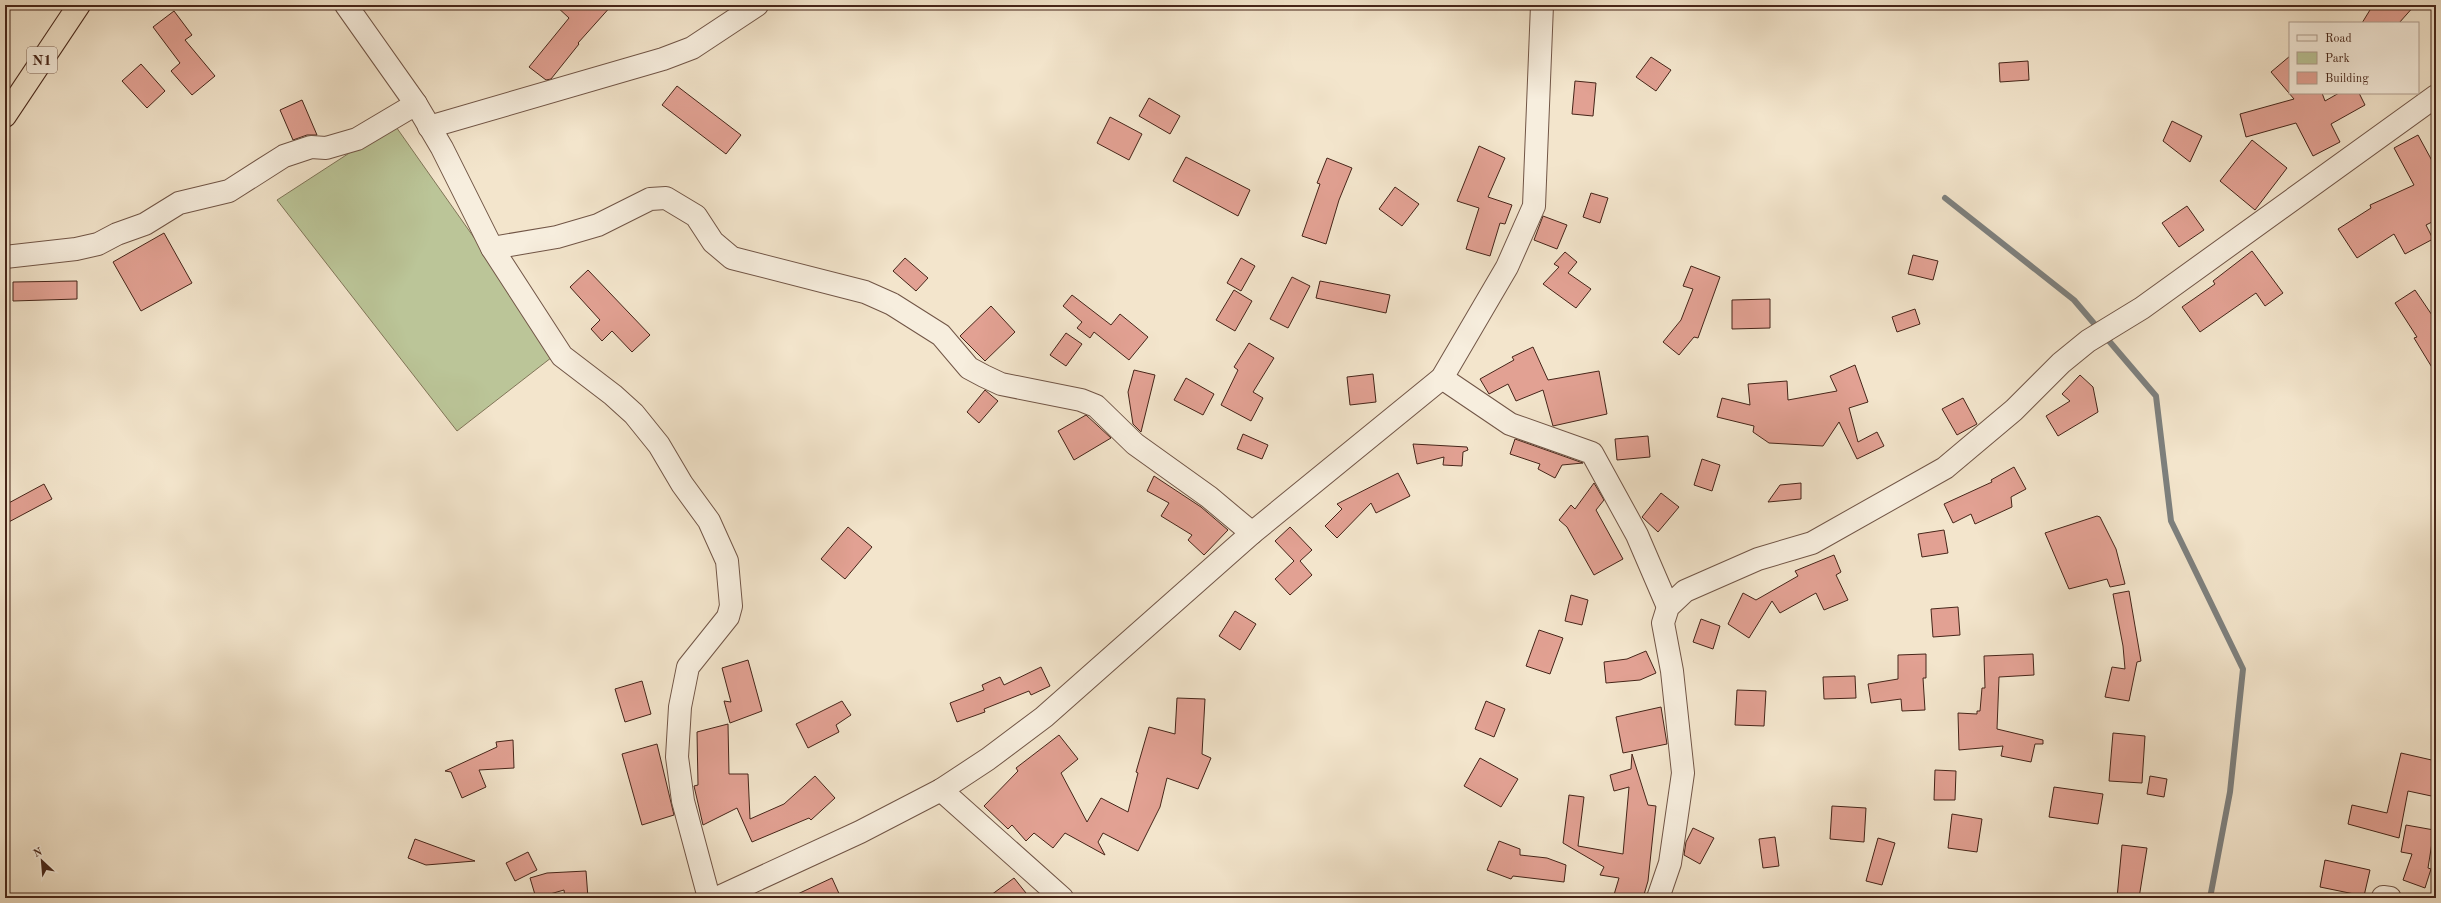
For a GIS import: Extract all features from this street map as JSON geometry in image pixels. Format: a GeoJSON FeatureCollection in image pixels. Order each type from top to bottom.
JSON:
{"type":"FeatureCollection","features":[{"type":"Feature","properties":{"kind":"highway","name":"N1"},"geometry":{"type":"LineString","coordinates":[[5,116],[79,5]]}},
{"type":"Feature","properties":{"kind":"street"},"geometry":{"type":"LineString","coordinates":[[346,5],[416,104],[492,248],[562,356],[613,394],[634,414],[659,445],[682,484],[709,521],[727,561],[731,606],[728,617],[688,667],[680,706],[678,757],[683,801],[710,898]]}},
{"type":"Feature","properties":{"kind":"street"},"geometry":{"type":"LineString","coordinates":[[429,127],[663,59],[692,48],[757,5]]}},
{"type":"Feature","properties":{"kind":"street"},"geometry":{"type":"LineString","coordinates":[[717,898],[860,832],[941,790],[988,759],[1044,717],[1252,533],[1442,378],[1507,267],[1534,206],[1542,5]]}},
{"type":"Feature","properties":{"kind":"street"},"geometry":{"type":"LineString","coordinates":[[1658,898],[1670,863],[1683,774],[1672,671],[1663,623],[1668,608],[1685,591],[1758,559],[1812,543],[1946,468],[2014,410],[2061,363],[2088,341],[2111,328],[2436,96]]}},
{"type":"Feature","properties":{"kind":"street"},"geometry":{"type":"LineString","coordinates":[[5,257],[76,249],[98,244],[117,234],[145,224],[179,203],[229,191],[284,156],[311,147],[326,148],[356,139],[416,104]]}},
{"type":"Feature","properties":{"kind":"street"},"geometry":{"type":"LineString","coordinates":[[492,248],[564,235],[598,225],[650,199],[666,198],[696,216],[713,242],[732,258],[865,292],[892,304],[941,335],[969,368],[984,376],[1001,384],[1081,400],[1096,406],[1135,444],[1208,497],[1252,533]]}},
{"type":"Feature","properties":{"kind":"street"},"geometry":{"type":"LineString","coordinates":[[1442,378],[1510,424],[1592,453],[1637,535],[1668,608]]}},
{"type":"Feature","properties":{"kind":"street"},"geometry":{"type":"LineString","coordinates":[[941,790],[1062,898]]}},
{"type":"Feature","properties":{"kind":"green space"},"geometry":{"type":"Polygon","coordinates":[[[394,124],[556,354],[457,431],[277,200],[394,124]]]}},
{"type":"Feature","properties":{"kind":"building"},"geometry":{"type":"Polygon","coordinates":[[[555,5],[612,5],[578,43],[579,44],[551,79],[546,80],[529,67],[569,18],[555,5]]]}},
{"type":"Feature","properties":{"kind":"building"},"geometry":{"type":"Polygon","coordinates":[[[2373,5],[2415,5],[2400,22],[2363,22],[2373,5]]]}},
{"type":"Feature","properties":{"kind":"building"},"geometry":{"type":"Polygon","coordinates":[[[174,11],[192,35],[185,40],[215,76],[192,95],[171,71],[180,63],[153,27],[174,11]]]}},
{"type":"Feature","properties":{"kind":"building"},"geometry":{"type":"Polygon","coordinates":[[[1651,57],[1671,70],[1656,91],[1636,77],[1651,57]]]}},
{"type":"Feature","properties":{"kind":"building"},"geometry":{"type":"Polygon","coordinates":[[[2289,57],[2289,93],[2271,72],[2289,57]]]}},
{"type":"Feature","properties":{"kind":"building"},"geometry":{"type":"Polygon","coordinates":[[[2028,61],[2029,80],[2000,82],[1999,63],[2028,61]]]}},
{"type":"Feature","properties":{"kind":"building"},"geometry":{"type":"Polygon","coordinates":[[[141,64],[165,91],[147,108],[122,81],[141,64]]]}},
{"type":"Feature","properties":{"kind":"building"},"geometry":{"type":"Polygon","coordinates":[[[1575,81],[1596,83],[1593,116],[1572,114],[1575,81]]]}},
{"type":"Feature","properties":{"kind":"building"},"geometry":{"type":"Polygon","coordinates":[[[677,86],[741,135],[726,154],[662,105],[677,86]]]}},
{"type":"Feature","properties":{"kind":"building"},"geometry":{"type":"Polygon","coordinates":[[[2290,94],[2322,94],[2325,101],[2337,94],[2360,94],[2365,105],[2331,124],[2340,142],[2313,156],[2296,123],[2246,137],[2240,114],[2294,99],[2290,94]]]}},
{"type":"Feature","properties":{"kind":"building"},"geometry":{"type":"Polygon","coordinates":[[[1149,98],[1180,116],[1170,134],[1139,116],[1149,98]]]}},
{"type":"Feature","properties":{"kind":"building"},"geometry":{"type":"Polygon","coordinates":[[[302,100],[317,135],[307,135],[293,140],[280,110],[302,100]]]}},
{"type":"Feature","properties":{"kind":"building"},"geometry":{"type":"Polygon","coordinates":[[[1110,117],[1142,134],[1129,160],[1097,143],[1110,117]]]}},
{"type":"Feature","properties":{"kind":"building"},"geometry":{"type":"Polygon","coordinates":[[[2172,121],[2202,136],[2190,162],[2163,141],[2172,121]]]}},
{"type":"Feature","properties":{"kind":"building"},"geometry":{"type":"Polygon","coordinates":[[[2418,135],[2436,168],[2436,220],[2426,225],[2433,239],[2405,254],[2394,234],[2357,258],[2338,229],[2371,208],[2370,205],[2414,185],[2394,148],[2418,135]]]}},
{"type":"Feature","properties":{"kind":"building"},"geometry":{"type":"Polygon","coordinates":[[[2252,140],[2287,168],[2255,210],[2220,181],[2252,140]]]}},
{"type":"Feature","properties":{"kind":"building"},"geometry":{"type":"Polygon","coordinates":[[[1479,146],[1505,158],[1488,197],[1512,205],[1505,224],[1500,223],[1490,256],[1466,249],[1479,208],[1457,201],[1479,146]]]}},
{"type":"Feature","properties":{"kind":"building"},"geometry":{"type":"Polygon","coordinates":[[[1186,157],[1250,190],[1238,216],[1173,181],[1186,157]]]}},
{"type":"Feature","properties":{"kind":"building"},"geometry":{"type":"Polygon","coordinates":[[[1327,158],[1352,168],[1339,200],[1326,244],[1302,236],[1320,184],[1317,183],[1327,158]]]}},
{"type":"Feature","properties":{"kind":"building"},"geometry":{"type":"Polygon","coordinates":[[[1395,187],[1419,204],[1402,226],[1379,209],[1395,187]]]}},
{"type":"Feature","properties":{"kind":"building"},"geometry":{"type":"Polygon","coordinates":[[[1591,193],[1608,198],[1600,223],[1583,217],[1591,193]]]}},
{"type":"Feature","properties":{"kind":"building"},"geometry":{"type":"Polygon","coordinates":[[[2187,206],[2204,230],[2179,247],[2162,223],[2187,206]]]}},
{"type":"Feature","properties":{"kind":"building"},"geometry":{"type":"Polygon","coordinates":[[[1543,216],[1567,225],[1557,249],[1534,240],[1543,216]]]}},
{"type":"Feature","properties":{"kind":"building"},"geometry":{"type":"Polygon","coordinates":[[[164,233],[192,283],[141,311],[113,262],[164,233]]]}},
{"type":"Feature","properties":{"kind":"building"},"geometry":{"type":"Polygon","coordinates":[[[2252,251],[2283,293],[2265,306],[2256,293],[2200,332],[2182,307],[2215,284],[2213,281],[2252,251]]]}},
{"type":"Feature","properties":{"kind":"building"},"geometry":{"type":"Polygon","coordinates":[[[1565,252],[1577,262],[1568,273],[1591,289],[1576,308],[1543,284],[1559,267],[1554,264],[1565,252]]]}},
{"type":"Feature","properties":{"kind":"building"},"geometry":{"type":"Polygon","coordinates":[[[1913,255],[1938,261],[1933,280],[1908,274],[1913,255]]]}},
{"type":"Feature","properties":{"kind":"building"},"geometry":{"type":"Polygon","coordinates":[[[905,258],[928,278],[916,291],[893,271],[905,258]]]}},
{"type":"Feature","properties":{"kind":"building"},"geometry":{"type":"Polygon","coordinates":[[[1241,258],[1255,266],[1241,291],[1227,283],[1241,258]]]}},
{"type":"Feature","properties":{"kind":"building"},"geometry":{"type":"Polygon","coordinates":[[[1691,266],[1720,277],[1698,338],[1694,337],[1679,355],[1663,342],[1681,320],[1693,289],[1683,286],[1691,266]]]}},
{"type":"Feature","properties":{"kind":"building"},"geometry":{"type":"Polygon","coordinates":[[[588,270],[650,335],[632,352],[612,331],[602,341],[591,329],[600,320],[570,287],[588,270]]]}},
{"type":"Feature","properties":{"kind":"building"},"geometry":{"type":"Polygon","coordinates":[[[1292,277],[1310,286],[1288,328],[1270,319],[1292,277]]]}},
{"type":"Feature","properties":{"kind":"building"},"geometry":{"type":"Polygon","coordinates":[[[77,281],[77,299],[13,301],[13,282],[77,281]]]}},
{"type":"Feature","properties":{"kind":"building"},"geometry":{"type":"Polygon","coordinates":[[[1320,281],[1390,295],[1386,313],[1316,298],[1320,281]]]}},
{"type":"Feature","properties":{"kind":"building"},"geometry":{"type":"Polygon","coordinates":[[[1234,290],[1252,301],[1235,331],[1216,320],[1234,290]]]}},
{"type":"Feature","properties":{"kind":"building"},"geometry":{"type":"Polygon","coordinates":[[[2415,290],[2436,321],[2436,374],[2414,338],[2417,337],[2395,303],[2415,290]]]}},
{"type":"Feature","properties":{"kind":"building"},"geometry":{"type":"Polygon","coordinates":[[[1072,295],[1111,325],[1120,314],[1148,337],[1129,360],[1094,332],[1090,338],[1077,328],[1082,322],[1063,306],[1072,295]]]}},
{"type":"Feature","properties":{"kind":"building"},"geometry":{"type":"Polygon","coordinates":[[[1770,299],[1770,328],[1732,329],[1732,300],[1770,299]]]}},
{"type":"Feature","properties":{"kind":"building"},"geometry":{"type":"Polygon","coordinates":[[[991,306],[1015,332],[985,361],[960,336],[991,306]]]}},
{"type":"Feature","properties":{"kind":"building"},"geometry":{"type":"Polygon","coordinates":[[[1915,309],[1920,324],[1897,332],[1892,317],[1915,309]]]}},
{"type":"Feature","properties":{"kind":"building"},"geometry":{"type":"Polygon","coordinates":[[[1066,333],[1082,344],[1066,366],[1050,355],[1066,333]]]}},
{"type":"Feature","properties":{"kind":"building"},"geometry":{"type":"Polygon","coordinates":[[[1249,343],[1274,358],[1253,392],[1263,398],[1251,421],[1221,405],[1238,370],[1234,367],[1249,343]]]}},
{"type":"Feature","properties":{"kind":"building"},"geometry":{"type":"Polygon","coordinates":[[[1533,347],[1548,380],[1599,371],[1607,414],[1553,426],[1543,390],[1516,401],[1508,384],[1489,394],[1480,379],[1514,360],[1512,357],[1533,347]]]}},
{"type":"Feature","properties":{"kind":"building"},"geometry":{"type":"Polygon","coordinates":[[[1855,365],[1868,402],[1849,408],[1858,442],[1877,432],[1884,446],[1857,459],[1839,422],[1823,446],[1769,443],[1753,432],[1754,426],[1717,417],[1722,398],[1750,405],[1748,384],[1787,381],[1788,400],[1837,391],[1830,376],[1855,365]]]}},
{"type":"Feature","properties":{"kind":"building"},"geometry":{"type":"Polygon","coordinates":[[[1134,370],[1155,375],[1141,432],[1133,424],[1128,392],[1134,370]]]}},
{"type":"Feature","properties":{"kind":"building"},"geometry":{"type":"Polygon","coordinates":[[[1373,374],[1376,402],[1350,405],[1347,377],[1373,374]]]}},
{"type":"Feature","properties":{"kind":"building"},"geometry":{"type":"Polygon","coordinates":[[[2080,375],[2093,387],[2098,412],[2058,436],[2046,416],[2070,401],[2062,394],[2080,375]]]}},
{"type":"Feature","properties":{"kind":"building"},"geometry":{"type":"Polygon","coordinates":[[[1186,378],[1214,394],[1203,415],[1174,400],[1186,378]]]}},
{"type":"Feature","properties":{"kind":"building"},"geometry":{"type":"Polygon","coordinates":[[[985,390],[998,401],[979,423],[967,412],[985,390]]]}},
{"type":"Feature","properties":{"kind":"building"},"geometry":{"type":"Polygon","coordinates":[[[1963,398],[1977,424],[1957,435],[1942,409],[1963,398]]]}},
{"type":"Feature","properties":{"kind":"building"},"geometry":{"type":"Polygon","coordinates":[[[1086,415],[1111,438],[1074,460],[1058,431],[1086,415]]]}},
{"type":"Feature","properties":{"kind":"building"},"geometry":{"type":"Polygon","coordinates":[[[1243,434],[1268,445],[1262,459],[1237,449],[1243,434]]]}},
{"type":"Feature","properties":{"kind":"building"},"geometry":{"type":"Polygon","coordinates":[[[1648,436],[1650,457],[1617,460],[1615,439],[1648,436]]]}},
{"type":"Feature","properties":{"kind":"building"},"geometry":{"type":"Polygon","coordinates":[[[1515,439],[1583,463],[1562,465],[1555,478],[1538,469],[1540,464],[1510,454],[1515,439]]]}},
{"type":"Feature","properties":{"kind":"building"},"geometry":{"type":"Polygon","coordinates":[[[1413,444],[1467,447],[1468,450],[1463,452],[1462,466],[1443,465],[1444,457],[1417,464],[1413,444]]]}},
{"type":"Feature","properties":{"kind":"building"},"geometry":{"type":"Polygon","coordinates":[[[1702,459],[1720,465],[1712,491],[1694,485],[1702,459]]]}},
{"type":"Feature","properties":{"kind":"building"},"geometry":{"type":"Polygon","coordinates":[[[2014,467],[2026,489],[2011,497],[2012,507],[1975,524],[1971,514],[1953,523],[1944,504],[1992,482],[1991,480],[2014,467]]]}},
{"type":"Feature","properties":{"kind":"building"},"geometry":{"type":"Polygon","coordinates":[[[1398,473],[1410,496],[1376,513],[1371,503],[1337,538],[1325,526],[1342,509],[1337,504],[1398,473]]]}},
{"type":"Feature","properties":{"kind":"building"},"geometry":{"type":"Polygon","coordinates":[[[1154,476],[1201,507],[1228,530],[1204,555],[1188,540],[1192,535],[1161,516],[1169,503],[1147,491],[1154,476]]]}},
{"type":"Feature","properties":{"kind":"building"},"geometry":{"type":"Polygon","coordinates":[[[1594,483],[1604,500],[1596,510],[1623,559],[1594,575],[1567,527],[1559,520],[1571,505],[1575,509],[1594,483]]]}},
{"type":"Feature","properties":{"kind":"building"},"geometry":{"type":"Polygon","coordinates":[[[1801,483],[1801,499],[1768,502],[1780,485],[1801,483]]]}},
{"type":"Feature","properties":{"kind":"building"},"geometry":{"type":"Polygon","coordinates":[[[44,484],[52,499],[5,524],[5,505],[44,484]]]}},
{"type":"Feature","properties":{"kind":"building"},"geometry":{"type":"Polygon","coordinates":[[[1661,493],[1679,507],[1658,532],[1642,517],[1661,493]]]}},
{"type":"Feature","properties":{"kind":"building"},"geometry":{"type":"Polygon","coordinates":[[[2097,516],[2100,517],[2116,549],[2125,584],[2110,587],[2107,579],[2069,589],[2045,533],[2097,516]]]}},
{"type":"Feature","properties":{"kind":"building"},"geometry":{"type":"Polygon","coordinates":[[[848,527],[872,547],[845,579],[821,559],[848,527]]]}},
{"type":"Feature","properties":{"kind":"building"},"geometry":{"type":"Polygon","coordinates":[[[1290,527],[1312,550],[1300,561],[1312,575],[1290,595],[1275,579],[1294,561],[1275,541],[1290,527]]]}},
{"type":"Feature","properties":{"kind":"building"},"geometry":{"type":"Polygon","coordinates":[[[1944,530],[1948,553],[1922,557],[1918,534],[1944,530]]]}},
{"type":"Feature","properties":{"kind":"building"},"geometry":{"type":"Polygon","coordinates":[[[1834,555],[1841,572],[1836,575],[1848,600],[1824,610],[1816,593],[1780,613],[1772,601],[1749,638],[1728,624],[1743,593],[1756,600],[1798,576],[1795,571],[1834,555]]]}},
{"type":"Feature","properties":{"kind":"building"},"geometry":{"type":"Polygon","coordinates":[[[2129,591],[2141,661],[2137,662],[2129,701],[2105,697],[2112,667],[2125,669],[2123,646],[2113,594],[2129,591]]]}},
{"type":"Feature","properties":{"kind":"building"},"geometry":{"type":"Polygon","coordinates":[[[1571,595],[1588,600],[1582,625],[1565,621],[1571,595]]]}},
{"type":"Feature","properties":{"kind":"building"},"geometry":{"type":"Polygon","coordinates":[[[1958,607],[1960,635],[1933,637],[1931,609],[1958,607]]]}},
{"type":"Feature","properties":{"kind":"building"},"geometry":{"type":"Polygon","coordinates":[[[1235,611],[1256,624],[1240,650],[1219,636],[1235,611]]]}},
{"type":"Feature","properties":{"kind":"building"},"geometry":{"type":"Polygon","coordinates":[[[1701,619],[1720,626],[1713,649],[1693,642],[1701,619]]]}},
{"type":"Feature","properties":{"kind":"building"},"geometry":{"type":"Polygon","coordinates":[[[1539,630],[1563,638],[1550,674],[1526,666],[1539,630]]]}},
{"type":"Feature","properties":{"kind":"building"},"geometry":{"type":"Polygon","coordinates":[[[1646,651],[1656,673],[1640,680],[1606,683],[1604,662],[1627,659],[1646,651]]]}},
{"type":"Feature","properties":{"kind":"building"},"geometry":{"type":"Polygon","coordinates":[[[1926,654],[1926,678],[1923,678],[1925,710],[1902,711],[1901,699],[1871,703],[1868,684],[1898,679],[1898,655],[1926,654]]]}},
{"type":"Feature","properties":{"kind":"building"},"geometry":{"type":"Polygon","coordinates":[[[2033,654],[2034,675],[1999,677],[1997,729],[2043,740],[2043,744],[2035,744],[2031,762],[2001,756],[2003,746],[1959,750],[1958,713],[1977,714],[1977,711],[1980,711],[1982,688],[1985,688],[1984,656],[2033,654]]]}},
{"type":"Feature","properties":{"kind":"building"},"geometry":{"type":"Polygon","coordinates":[[[748,660],[762,711],[730,723],[724,701],[731,702],[722,668],[748,660]]]}},
{"type":"Feature","properties":{"kind":"building"},"geometry":{"type":"Polygon","coordinates":[[[1041,667],[1050,686],[1031,695],[1029,691],[984,709],[985,712],[957,722],[950,703],[984,690],[982,685],[1000,677],[1004,685],[1041,667]]]}},
{"type":"Feature","properties":{"kind":"building"},"geometry":{"type":"Polygon","coordinates":[[[1855,676],[1856,698],[1824,699],[1823,677],[1855,676]]]}},
{"type":"Feature","properties":{"kind":"building"},"geometry":{"type":"Polygon","coordinates":[[[642,681],[651,714],[625,722],[615,689],[642,681]]]}},
{"type":"Feature","properties":{"kind":"building"},"geometry":{"type":"Polygon","coordinates":[[[1737,690],[1766,691],[1764,726],[1735,725],[1737,690]]]}},
{"type":"Feature","properties":{"kind":"building"},"geometry":{"type":"Polygon","coordinates":[[[1177,698],[1205,699],[1202,754],[1211,758],[1198,789],[1167,778],[1160,807],[1138,851],[1103,833],[1098,842],[1105,855],[1065,833],[1053,848],[1034,833],[1026,841],[1012,825],[1008,829],[984,806],[1018,771],[1016,768],[1059,735],[1078,759],[1061,773],[1087,822],[1101,798],[1128,812],[1138,773],[1136,772],[1149,727],[1175,734],[1177,698]]]}},
{"type":"Feature","properties":{"kind":"building"},"geometry":{"type":"Polygon","coordinates":[[[842,701],[851,715],[836,725],[839,732],[808,748],[796,724],[842,701]]]}},
{"type":"Feature","properties":{"kind":"building"},"geometry":{"type":"Polygon","coordinates":[[[1486,701],[1505,709],[1494,737],[1475,729],[1486,701]]]}},
{"type":"Feature","properties":{"kind":"building"},"geometry":{"type":"Polygon","coordinates":[[[1661,707],[1667,744],[1623,753],[1616,717],[1661,707]]]}},
{"type":"Feature","properties":{"kind":"building"},"geometry":{"type":"Polygon","coordinates":[[[728,724],[729,774],[748,774],[750,819],[784,804],[815,776],[835,798],[811,820],[809,818],[752,842],[737,808],[703,825],[694,786],[698,785],[697,732],[728,724]]]}},
{"type":"Feature","properties":{"kind":"building"},"geometry":{"type":"Polygon","coordinates":[[[2113,733],[2145,736],[2142,783],[2109,781],[2113,733]]]}},
{"type":"Feature","properties":{"kind":"building"},"geometry":{"type":"Polygon","coordinates":[[[513,740],[514,768],[479,770],[486,787],[462,798],[451,772],[445,771],[497,747],[496,742],[513,740]]]}},
{"type":"Feature","properties":{"kind":"building"},"geometry":{"type":"Polygon","coordinates":[[[657,744],[674,815],[642,825],[622,754],[657,744]]]}},
{"type":"Feature","properties":{"kind":"building"},"geometry":{"type":"Polygon","coordinates":[[[2401,753],[2436,761],[2436,797],[2408,791],[2399,838],[2348,824],[2352,805],[2387,813],[2401,753]]]}},
{"type":"Feature","properties":{"kind":"building"},"geometry":{"type":"Polygon","coordinates":[[[1632,754],[1648,805],[1656,806],[1648,881],[1643,898],[1613,898],[1619,878],[1600,875],[1604,867],[1563,843],[1569,795],[1584,797],[1578,846],[1623,854],[1629,787],[1614,791],[1610,775],[1631,769],[1632,754]]]}},
{"type":"Feature","properties":{"kind":"building"},"geometry":{"type":"Polygon","coordinates":[[[1480,758],[1518,779],[1501,807],[1464,786],[1480,758]]]}},
{"type":"Feature","properties":{"kind":"building"},"geometry":{"type":"Polygon","coordinates":[[[1935,770],[1956,771],[1955,800],[1934,800],[1935,770]]]}},
{"type":"Feature","properties":{"kind":"building"},"geometry":{"type":"Polygon","coordinates":[[[2150,776],[2167,779],[2164,797],[2147,794],[2150,776]]]}},
{"type":"Feature","properties":{"kind":"building"},"geometry":{"type":"Polygon","coordinates":[[[2054,787],[2103,794],[2098,824],[2049,817],[2054,787]]]}},
{"type":"Feature","properties":{"kind":"building"},"geometry":{"type":"Polygon","coordinates":[[[1832,806],[1866,808],[1864,842],[1830,839],[1832,806]]]}},
{"type":"Feature","properties":{"kind":"building"},"geometry":{"type":"Polygon","coordinates":[[[1952,814],[1982,819],[1977,852],[1948,848],[1952,814]]]}},
{"type":"Feature","properties":{"kind":"building"},"geometry":{"type":"Polygon","coordinates":[[[2406,825],[2434,830],[2428,868],[2431,869],[2425,888],[2403,880],[2412,854],[2401,852],[2406,825]]]}},
{"type":"Feature","properties":{"kind":"building"},"geometry":{"type":"Polygon","coordinates":[[[1693,828],[1714,838],[1700,864],[1684,855],[1686,842],[1693,828]]]}},
{"type":"Feature","properties":{"kind":"building"},"geometry":{"type":"Polygon","coordinates":[[[1775,837],[1779,866],[1763,868],[1759,839],[1775,837]]]}},
{"type":"Feature","properties":{"kind":"building"},"geometry":{"type":"Polygon","coordinates":[[[1878,838],[1895,843],[1882,885],[1866,881],[1878,838]]]}},
{"type":"Feature","properties":{"kind":"building"},"geometry":{"type":"Polygon","coordinates":[[[415,839],[475,861],[426,865],[408,858],[415,839]]]}},
{"type":"Feature","properties":{"kind":"building"},"geometry":{"type":"Polygon","coordinates":[[[1499,841],[1520,849],[1520,855],[1547,858],[1566,865],[1564,882],[1513,876],[1511,879],[1487,870],[1499,841]]]}},
{"type":"Feature","properties":{"kind":"building"},"geometry":{"type":"Polygon","coordinates":[[[2122,845],[2147,848],[2139,898],[2117,898],[2122,845]]]}},
{"type":"Feature","properties":{"kind":"building"},"geometry":{"type":"Polygon","coordinates":[[[528,852],[537,870],[515,881],[506,863],[528,852]]]}},
{"type":"Feature","properties":{"kind":"building"},"geometry":{"type":"Polygon","coordinates":[[[2325,860],[2370,870],[2364,896],[2320,887],[2325,860]]]}},
{"type":"Feature","properties":{"kind":"building"},"geometry":{"type":"Polygon","coordinates":[[[586,871],[588,898],[565,898],[564,890],[536,898],[530,878],[547,873],[586,871]]]}},
{"type":"Feature","properties":{"kind":"building"},"geometry":{"type":"Polygon","coordinates":[[[832,878],[841,898],[789,898],[832,878]]]}},
{"type":"Feature","properties":{"kind":"building"},"geometry":{"type":"Polygon","coordinates":[[[1014,878],[1030,898],[987,898],[1014,878]]]}},
{"type":"Feature","properties":{"kind":"waterway"},"geometry":{"type":"LineString","coordinates":[[1945,198],[2074,300],[2156,396],[2171,521],[2243,669],[2230,792],[2210,898]]}}]}
